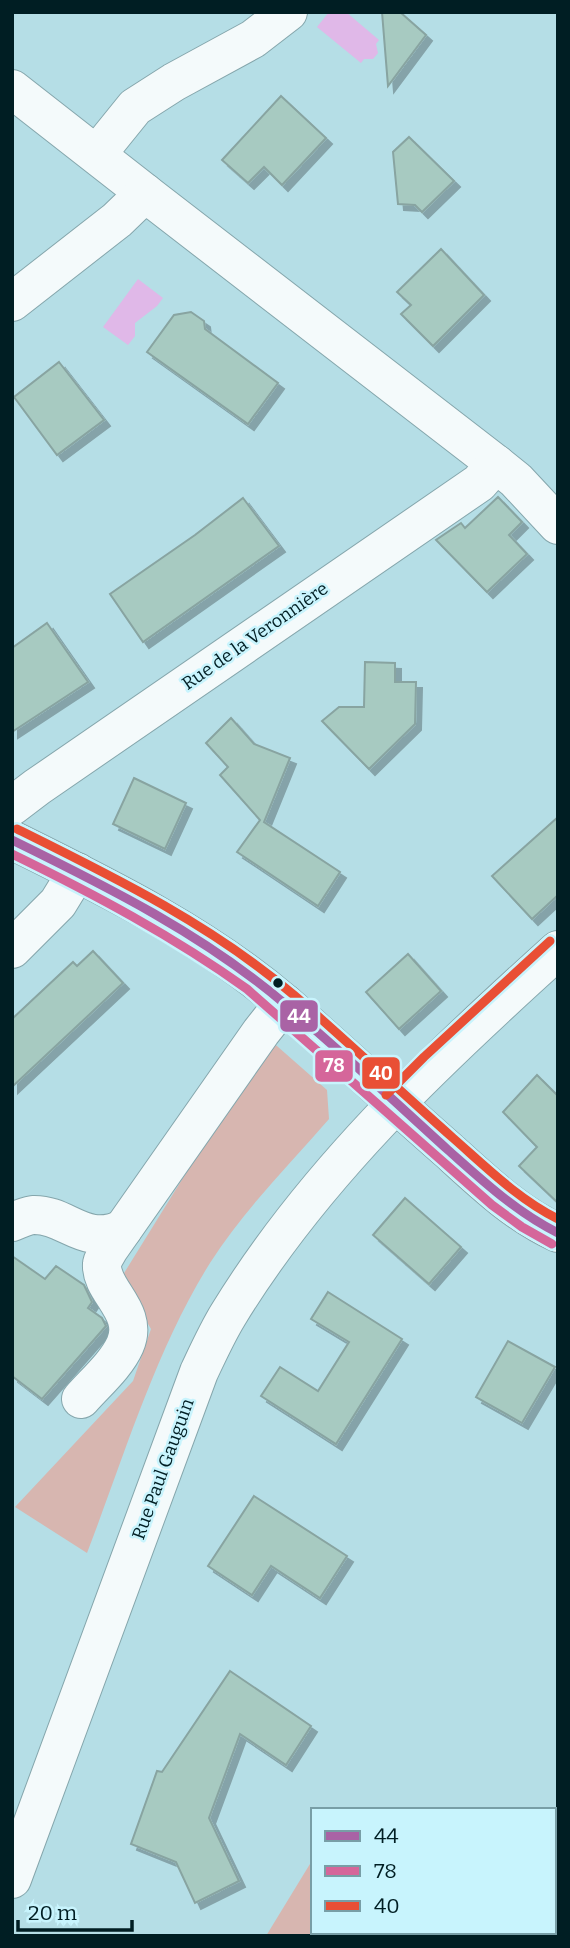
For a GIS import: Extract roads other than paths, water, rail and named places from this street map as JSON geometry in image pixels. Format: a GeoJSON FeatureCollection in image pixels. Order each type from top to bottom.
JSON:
{"type":"FeatureCollection","features":[{"type":"Feature","properties":{"kind":"street"},"geometry":{"type":"LineString","coordinates":[[97,154],[135,107],[174,82],[253,40],[288,12]]}},
{"type":"Feature","properties":{"kind":"street"},"geometry":{"type":"LineString","coordinates":[[12,89],[496,464],[558,525]]}},
{"type":"Feature","properties":{"kind":"street"},"geometry":{"type":"LineString","coordinates":[[12,302],[117,220],[145,193]]}},
{"type":"Feature","properties":{"kind":"street","name":"Rue de la Veronnière"},"geometry":{"type":"LineString","coordinates":[[12,806],[479,483],[496,464]]}},
{"type":"Feature","properties":{"kind":"street"},"geometry":{"type":"LineString","coordinates":[[12,840],[164,920],[227,960],[284,1003],[497,1194],[537,1223],[558,1233]]}},
{"type":"Feature","properties":{"kind":"street"},"geometry":{"type":"LineString","coordinates":[[12,948],[58,903],[77,872]]}},
{"type":"Feature","properties":{"kind":"street","name":"Rue Paul Gauguin"},"geometry":{"type":"LineString","coordinates":[[12,1879],[204,1361],[226,1318],[258,1268],[298,1214],[395,1104],[432,1066],[558,950]]}},
{"type":"Feature","properties":{"kind":"street"},"geometry":{"type":"LineString","coordinates":[[81,1399],[117,1359],[126,1344],[129,1330],[127,1318],[106,1280],[102,1264],[108,1249],[284,1003]]}},
{"type":"Feature","properties":{"kind":"street"},"geometry":{"type":"LineString","coordinates":[[12,1222],[35,1215],[100,1235],[109,1236],[123,1229]]}}]}
